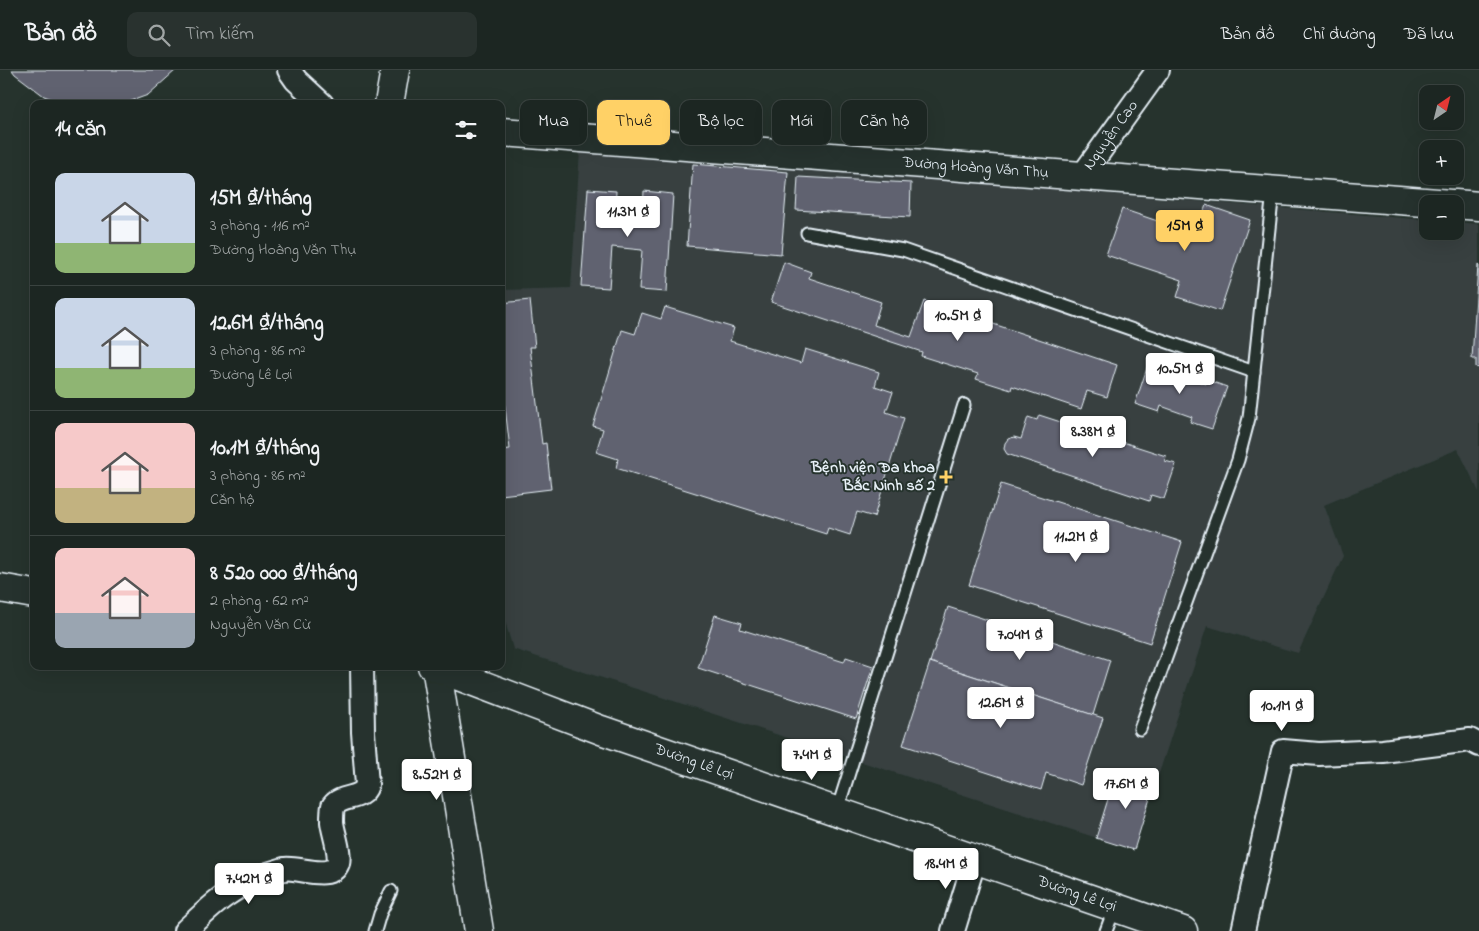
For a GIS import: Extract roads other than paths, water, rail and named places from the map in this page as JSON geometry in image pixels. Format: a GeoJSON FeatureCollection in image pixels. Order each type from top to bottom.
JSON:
{"type":"FeatureCollection","features":[{"type":"Feature","properties":{"kind":"street"},"geometry":{"type":"LineString","coordinates":[[289,70],[296,80],[318,100]]}},
{"type":"Feature","properties":{"kind":"street"},"geometry":{"type":"LineString","coordinates":[[390,100],[395,70]]}},
{"type":"Feature","properties":{"kind":"street","name":"Nguyễn Cao"},"geometry":{"type":"LineString","coordinates":[[1082,176],[1158,70]]}},
{"type":"Feature","properties":{"kind":"street","name":"Đường Hoàng Văn Thụ"},"geometry":{"type":"LineString","coordinates":[[505,132],[1419,201]]}},
{"type":"Feature","properties":{"kind":"street"},"geometry":{"type":"LineString","coordinates":[[1464,205],[1479,206]]}},
{"type":"Feature","properties":{"kind":"street"},"geometry":{"type":"LineString","coordinates":[[0,588],[30,593]]}},
{"type":"Feature","properties":{"kind":"street"},"geometry":{"type":"LineString","coordinates":[[185,931],[226,895],[264,876],[287,868],[328,872],[336,866],[338,862],[332,822],[333,806],[340,800],[365,792],[367,785],[363,732],[362,670]]}},
{"type":"Feature","properties":{"kind":"street"},"geometry":{"type":"LineString","coordinates":[[436,670],[479,931]]}},
{"type":"Feature","properties":{"kind":"street","name":"Đường Lê Lợi"},"geometry":{"type":"LineString","coordinates":[[445,670],[600,730],[975,859],[1110,919],[1183,931]]}},
{"type":"Feature","properties":{"kind":"street"},"geometry":{"type":"LineString","coordinates":[[1243,931],[1283,751],[1319,754],[1383,751],[1470,740],[1479,745]]}},
{"type":"Feature","properties":{"kind":"street"},"geometry":{"type":"LineString","coordinates":[[953,931],[975,859]]}},
{"type":"Feature","properties":{"kind":"lane"},"geometry":{"type":"LineString","coordinates":[[1140,729],[1238,460],[1249,418],[1273,190]]}},
{"type":"Feature","properties":{"kind":"lane"},"geometry":{"type":"LineString","coordinates":[[808,233],[903,250],[1254,372]]}},
{"type":"Feature","properties":{"kind":"lane"},"geometry":{"type":"LineString","coordinates":[[837,812],[964,404]]}},
{"type":"Feature","properties":{"kind":"lane"},"geometry":{"type":"LineString","coordinates":[[375,931],[380,914],[391,891]]}},
{"type":"Feature","properties":{"kind":"place","name":"Bệnh viện Đa khoa Bắc Ninh số 2"},"geometry":{"type":"Point","coordinates":[946,477]}}]}
